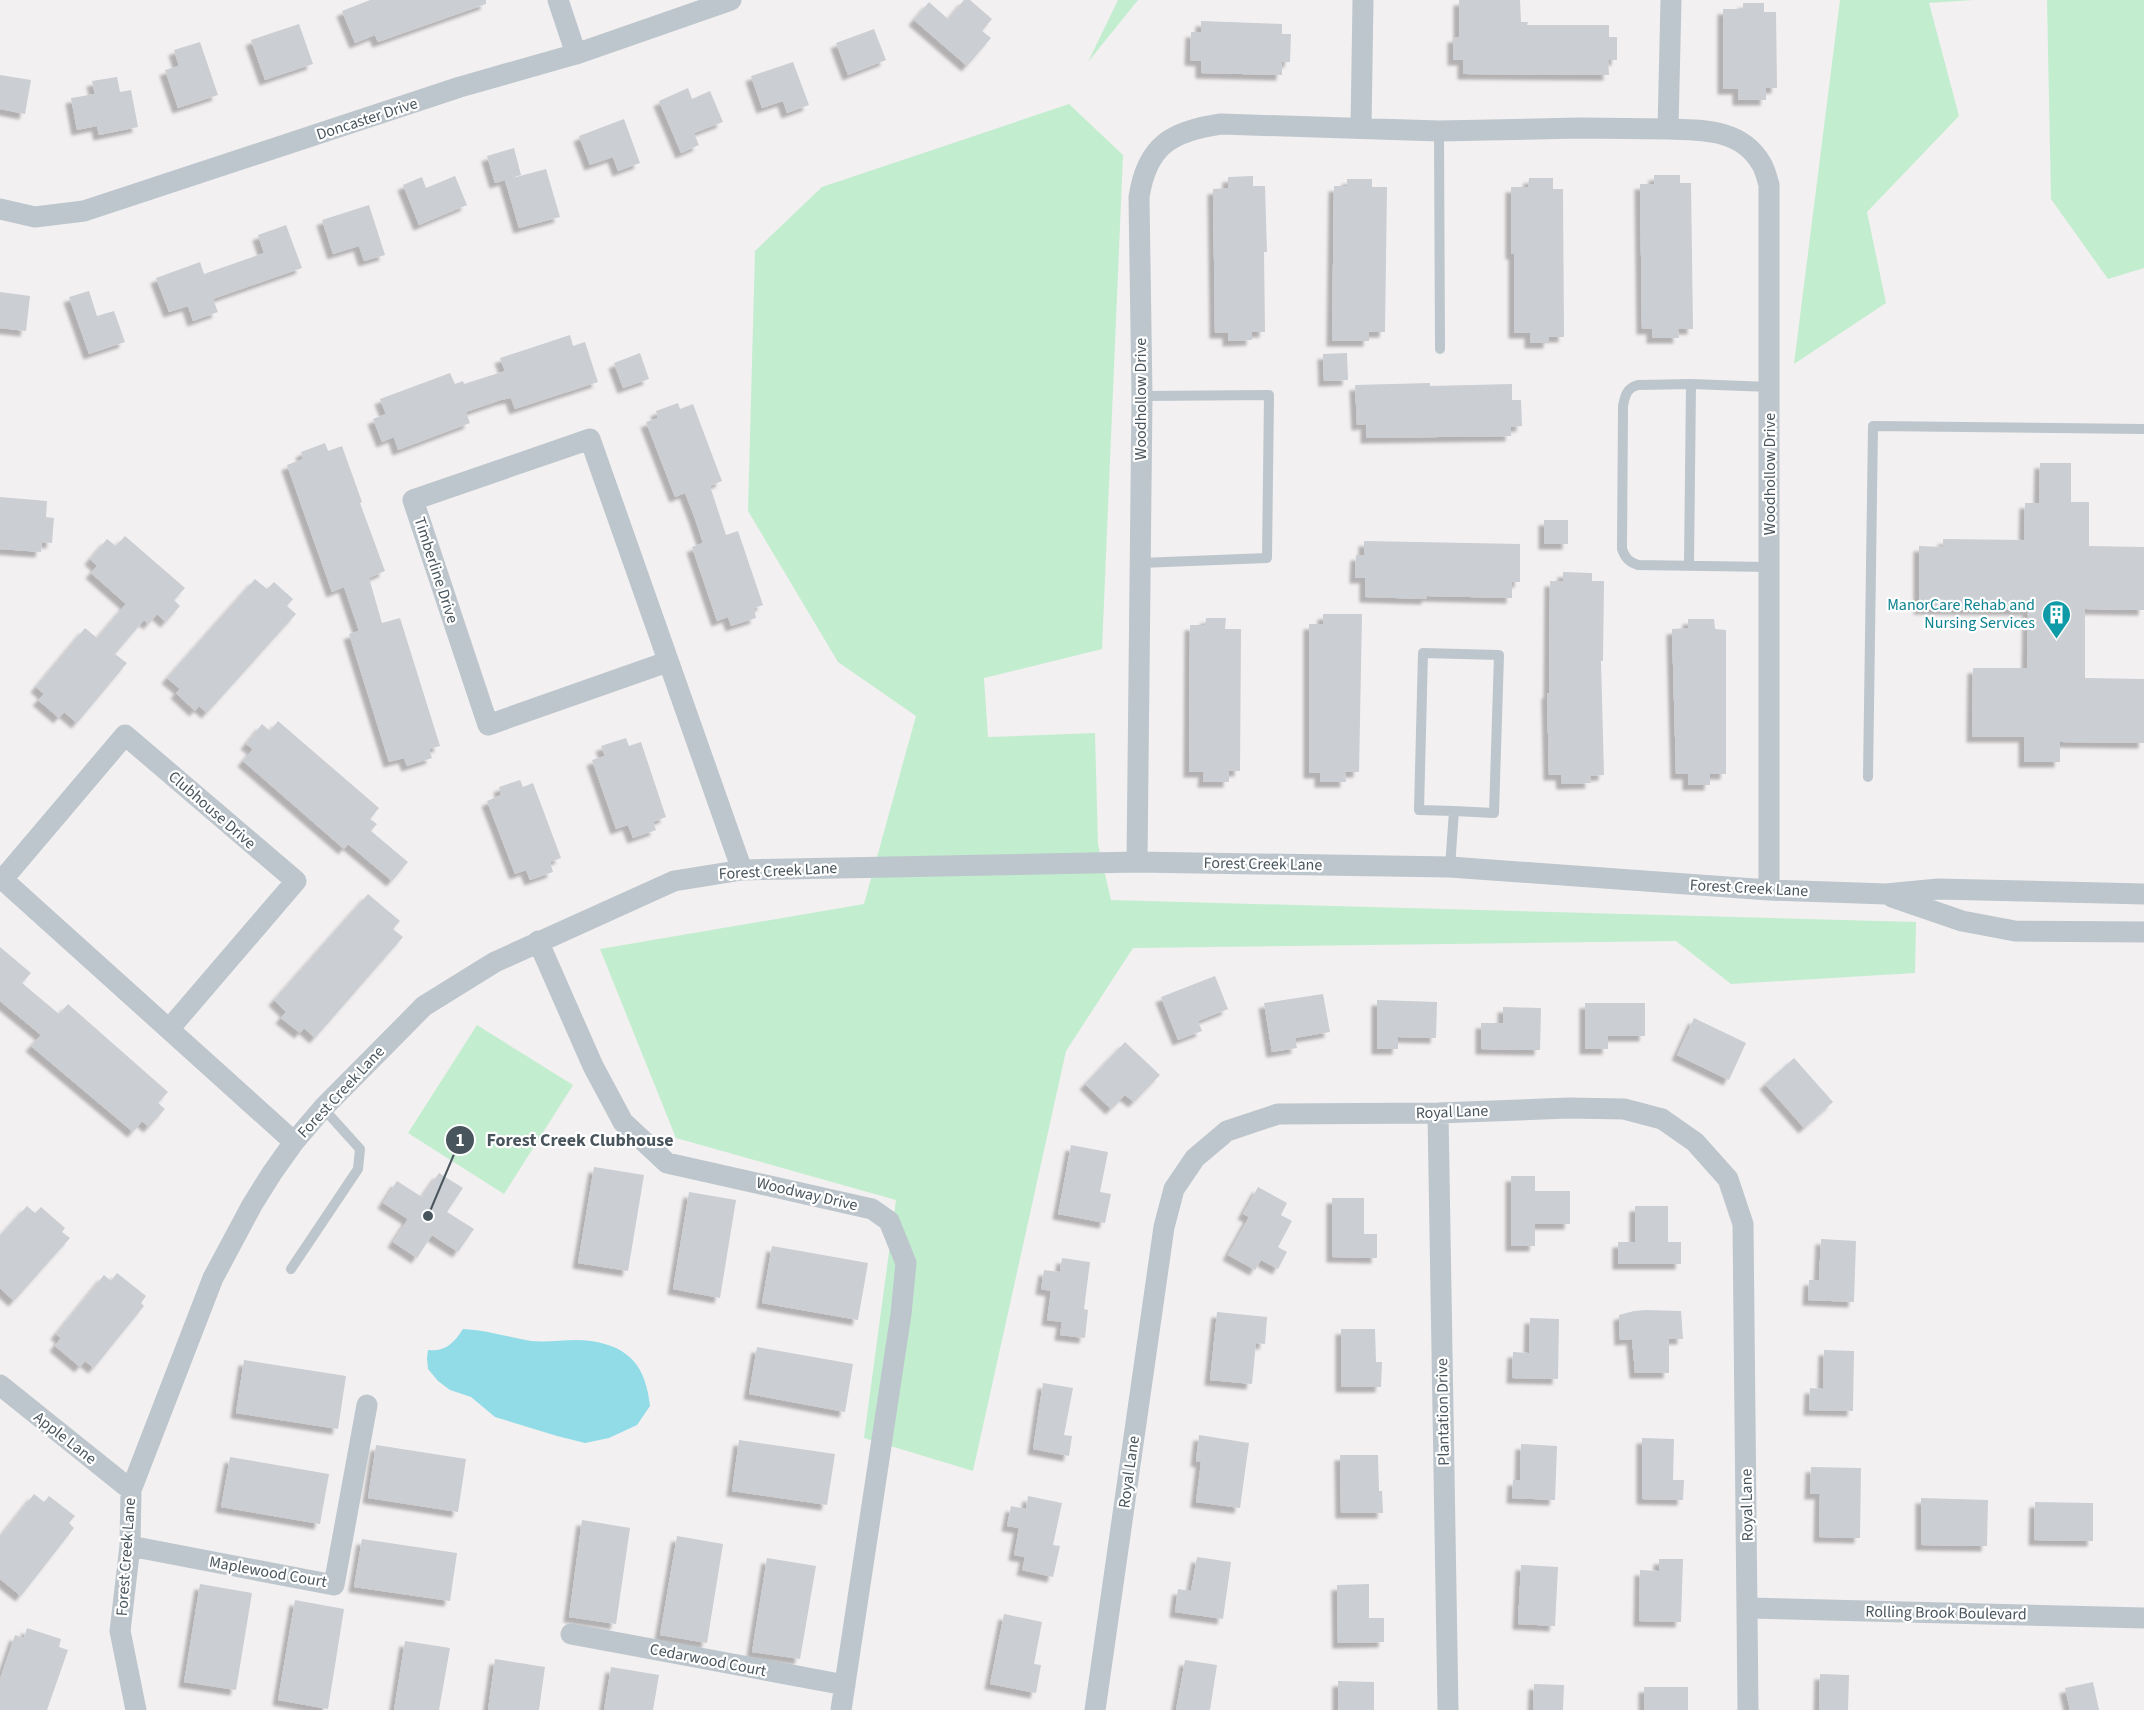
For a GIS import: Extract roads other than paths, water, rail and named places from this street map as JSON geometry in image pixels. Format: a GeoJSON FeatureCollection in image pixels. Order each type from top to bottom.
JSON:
{"type":"FeatureCollection","features":[{"type":"Feature","properties":{"kind":"street"},"geometry":{"type":"LineString","coordinates":[[558,0],[576,54]]}},
{"type":"Feature","properties":{"kind":"street","name":"Doncaster Drive"},"geometry":{"type":"LineString","coordinates":[[0,209],[35,217],[84,211],[460,87],[576,54],[731,0]]}},
{"type":"Feature","properties":{"kind":"street"},"geometry":{"type":"LineString","coordinates":[[1361,128],[1363,0]]}},
{"type":"Feature","properties":{"kind":"street"},"geometry":{"type":"LineString","coordinates":[[1668,129],[1671,0]]}},
{"type":"Feature","properties":{"kind":"street","name":"Woodhollow Drive"},"geometry":{"type":"LineString","coordinates":[[1137,862],[1142,396],[1139,197],[1142,177],[1150,161],[1165,143],[1180,133],[1221,124],[1440,130],[1709,130],[1729,136],[1749,148],[1762,164],[1769,185],[1769,890]]}},
{"type":"Feature","properties":{"kind":"street","name":"Timberline Drive"},"geometry":{"type":"LineString","coordinates":[[667,662],[488,724],[413,500],[590,439],[742,870]]}},
{"type":"Feature","properties":{"kind":"street","name":"Clubhouse Drive"},"geometry":{"type":"LineString","coordinates":[[170,1028],[296,881],[125,735],[1,878],[294,1142]]}},
{"type":"Feature","properties":{"kind":"street","name":"Forest Creek Lane"},"geometry":{"type":"LineString","coordinates":[[136,1710],[120,1631],[130,1546],[131,1490],[213,1278],[252,1205],[294,1142],[323,1108],[424,1006],[495,962],[674,881],[742,870],[1137,862],[1450,867],[1769,890],[1886,894],[1938,889],[2144,894]]}},
{"type":"Feature","properties":{"kind":"street","name":"Forest Creek Lane"},"geometry":{"type":"LineString","coordinates":[[1886,894],[1962,921],[2015,931],[2144,932]]}},
{"type":"Feature","properties":{"kind":"street","name":"Woodway Drive"},"geometry":{"type":"LineString","coordinates":[[538,941],[593,1066],[623,1122],[667,1163],[872,1209],[888,1221],[906,1263],[902,1314],[841,1710]]}},
{"type":"Feature","properties":{"kind":"street","name":"Royal Lane"},"geometry":{"type":"LineString","coordinates":[[1095,1710],[1164,1227],[1174,1189],[1195,1158],[1227,1131],[1278,1114],[1438,1113],[1569,1108],[1624,1109],[1662,1119],[1695,1142],[1728,1179],[1743,1224],[1748,1710]]}},
{"type":"Feature","properties":{"kind":"street","name":"Plantation Drive"},"geometry":{"type":"LineString","coordinates":[[1438,1113],[1448,1710]]}},
{"type":"Feature","properties":{"kind":"street","name":"Apple Lane"},"geometry":{"type":"LineString","coordinates":[[0,1385],[131,1490]]}},
{"type":"Feature","properties":{"kind":"street","name":"Maplewood Court"},"geometry":{"type":"LineString","coordinates":[[130,1546],[334,1585],[367,1405]]}},
{"type":"Feature","properties":{"kind":"street","name":"Rolling Brook Boulevard"},"geometry":{"type":"LineString","coordinates":[[1748,1608],[2144,1618]]}},
{"type":"Feature","properties":{"kind":"street","name":"Cedarwood Court"},"geometry":{"type":"LineString","coordinates":[[571,1634],[845,1685]]}},
{"type":"Feature","properties":{"kind":"lane"},"geometry":{"type":"LineString","coordinates":[[1440,130],[1440,349]]}},
{"type":"Feature","properties":{"kind":"lane"},"geometry":{"type":"LineString","coordinates":[[1770,387],[1691,384],[1638,385],[1627,392],[1624,398],[1623,418],[1622,549],[1624,556],[1638,565],[1770,567]]}},
{"type":"Feature","properties":{"kind":"lane"},"geometry":{"type":"LineString","coordinates":[[1689,565],[1691,384]]}},
{"type":"Feature","properties":{"kind":"lane"},"geometry":{"type":"LineString","coordinates":[[1141,564],[1267,558],[1269,395],[1142,396]]}},
{"type":"Feature","properties":{"kind":"lane"},"geometry":{"type":"LineString","coordinates":[[1868,777],[1874,426],[2144,429]]}},
{"type":"Feature","properties":{"kind":"lane"},"geometry":{"type":"LineString","coordinates":[[1423,653],[1499,655],[1494,813],[1454,811],[1419,810],[1423,653]]}},
{"type":"Feature","properties":{"kind":"lane"},"geometry":{"type":"LineString","coordinates":[[1450,867],[1454,811]]}},
{"type":"Feature","properties":{"kind":"lane"},"geometry":{"type":"LineString","coordinates":[[291,1269],[358,1169],[360,1149],[323,1108]]}},
{"type":"Feature","properties":{"kind":"water"},"geometry":{"type":"Polygon","coordinates":[[[463,1329],[531,1341],[591,1341],[617,1348],[626,1354],[640,1370],[645,1381],[650,1406],[637,1425],[609,1438],[585,1443],[495,1417],[471,1397],[450,1390],[428,1369],[428,1350],[439,1350],[448,1346],[463,1329]]]}},
{"type":"Feature","properties":{"kind":"place","name":"ManorCare Rehab and Nursing Services"},"geometry":{"type":"Point","coordinates":[2056,640]}},
{"type":"Feature","properties":{"kind":"place","name":"Forest Creek Clubhouse"},"geometry":{"type":"Point","coordinates":[428,1216]}}]}
